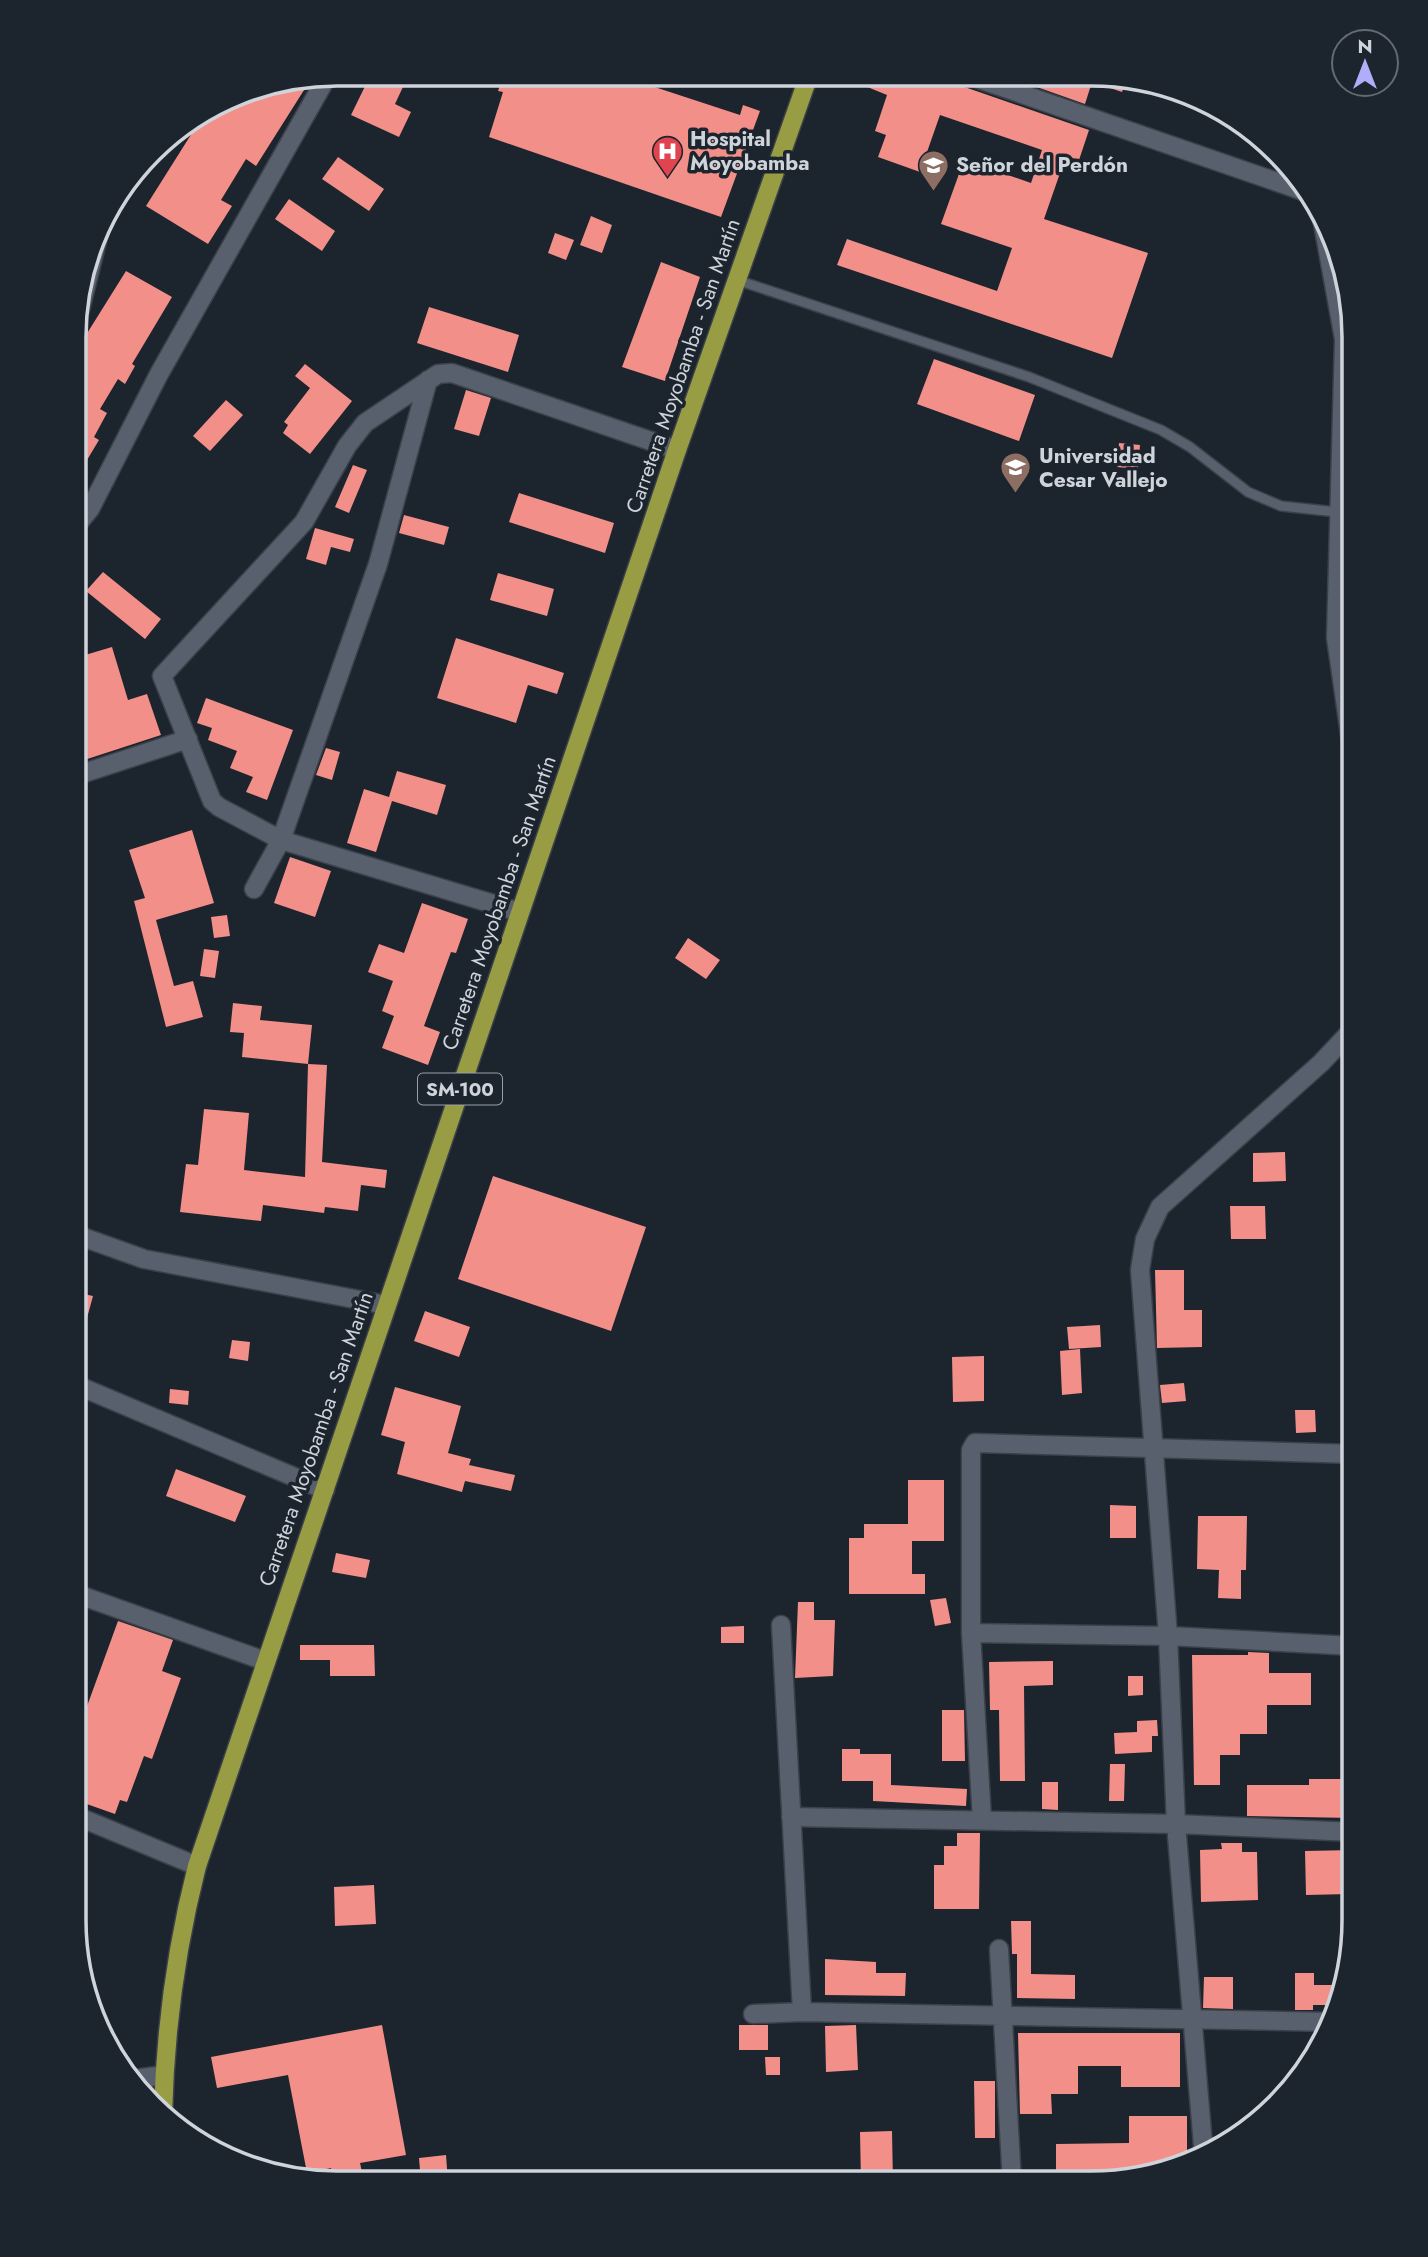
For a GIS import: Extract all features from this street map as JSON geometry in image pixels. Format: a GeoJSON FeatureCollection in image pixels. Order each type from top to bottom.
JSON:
{"type":"FeatureCollection","features":[{"type":"Feature","properties":{"kind":"main road","name":"Carretera Moyobamba - San Martín"},"geometry":{"type":"LineString","coordinates":[[163,2102],[164,2075],[182,1925],[197,1866],[677,450],[805,86]]}},
{"type":"Feature","properties":{"kind":"street"},"geometry":{"type":"LineString","coordinates":[[86,514],[159,374],[322,86]]}},
{"type":"Feature","properties":{"kind":"street"},"geometry":{"type":"LineString","coordinates":[[1010,86],[1292,187]]}},
{"type":"Feature","properties":{"kind":"street"},"geometry":{"type":"LineString","coordinates":[[1329,255],[1342,328]]}},
{"type":"Feature","properties":{"kind":"street"},"geometry":{"type":"LineString","coordinates":[[520,912],[281,840],[214,804],[163,681],[164,672],[304,522],[347,446],[365,423],[438,374],[452,373],[677,450]]}},
{"type":"Feature","properties":{"kind":"street"},"geometry":{"type":"LineString","coordinates":[[254,889],[281,840],[378,564],[428,380]]}},
{"type":"Feature","properties":{"kind":"street"},"geometry":{"type":"LineString","coordinates":[[1342,388],[1336,638],[1342,679]]}},
{"type":"Feature","properties":{"kind":"street"},"geometry":{"type":"LineString","coordinates":[[86,772],[188,739]]}},
{"type":"Feature","properties":{"kind":"street"},"geometry":{"type":"LineString","coordinates":[[1203,2145],[1176,1824],[1168,1636],[1154,1447],[1149,1421],[1140,1270],[1146,1240],[1160,1207],[1321,1063],[1342,1041]]}},
{"type":"Feature","properties":{"kind":"street"},"geometry":{"type":"LineString","coordinates":[[86,1238],[144,1259],[386,1306]]}},
{"type":"Feature","properties":{"kind":"street"},"geometry":{"type":"LineString","coordinates":[[86,1389],[325,1490]]}},
{"type":"Feature","properties":{"kind":"street"},"geometry":{"type":"LineString","coordinates":[[982,1820],[971,1633],[971,1450],[975,1443],[1342,1454]]}},
{"type":"Feature","properties":{"kind":"street"},"geometry":{"type":"LineString","coordinates":[[86,1597],[265,1661]]}},
{"type":"Feature","properties":{"kind":"street"},"geometry":{"type":"LineString","coordinates":[[781,1625],[803,2012]]}},
{"type":"Feature","properties":{"kind":"street"},"geometry":{"type":"LineString","coordinates":[[971,1633],[1168,1636],[1342,1645]]}},
{"type":"Feature","properties":{"kind":"street"},"geometry":{"type":"LineString","coordinates":[[791,1817],[1176,1824],[1342,1831]]}},
{"type":"Feature","properties":{"kind":"street"},"geometry":{"type":"LineString","coordinates":[[86,1820],[197,1866]]}},
{"type":"Feature","properties":{"kind":"street"},"geometry":{"type":"LineString","coordinates":[[999,1949],[1011,2171]]}},
{"type":"Feature","properties":{"kind":"street"},"geometry":{"type":"LineString","coordinates":[[753,2014],[803,2012],[1320,2022]]}},
{"type":"Feature","properties":{"kind":"street"},"geometry":{"type":"LineString","coordinates":[[142,2078],[164,2075]]}},
{"type":"Feature","properties":{"kind":"lane"},"geometry":{"type":"LineString","coordinates":[[737,279],[1041,381],[1161,430],[1190,447],[1248,492],[1281,506],[1337,512]]}},
{"type":"Feature","properties":{"kind":"building"},"geometry":{"type":"Polygon","coordinates":[[[365,86],[403,86],[395,104],[411,112],[399,137],[351,115],[365,86]]]}},
{"type":"Feature","properties":{"kind":"building","name":"Hospital Moyobamba"},"geometry":{"type":"Polygon","coordinates":[[[500,86],[652,86],[740,115],[743,105],[760,111],[721,217],[489,137],[503,92],[498,91],[500,86]]]}},
{"type":"Feature","properties":{"kind":"building"},"geometry":{"type":"Polygon","coordinates":[[[865,86],[962,86],[1089,130],[1079,160],[1066,156],[1044,219],[1148,253],[1112,358],[837,265],[847,239],[997,291],[1012,248],[941,224],[964,160],[1031,183],[1042,150],[940,115],[920,172],[878,157],[886,135],[875,131],[887,95],[865,86]]]}},
{"type":"Feature","properties":{"kind":"building"},"geometry":{"type":"Polygon","coordinates":[[[1034,86],[1091,86],[1085,104],[1034,86]]]}},
{"type":"Feature","properties":{"kind":"building"},"geometry":{"type":"Polygon","coordinates":[[[1104,86],[1124,88],[1122,92],[1104,86]]]}},
{"type":"Feature","properties":{"kind":"building"},"geometry":{"type":"Polygon","coordinates":[[[305,88],[256,166],[246,159],[221,200],[232,206],[208,244],[146,206],[197,128],[256,99],[305,88]]]}},
{"type":"Feature","properties":{"kind":"building"},"geometry":{"type":"Polygon","coordinates":[[[338,157],[384,189],[369,211],[322,179],[338,157]]]}},
{"type":"Feature","properties":{"kind":"building"},"geometry":{"type":"Polygon","coordinates":[[[289,199],[335,231],[322,251],[275,219],[289,199]]]}},
{"type":"Feature","properties":{"kind":"building"},"geometry":{"type":"Polygon","coordinates":[[[591,216],[612,225],[602,253],[580,245],[591,216]]]}},
{"type":"Feature","properties":{"kind":"building"},"geometry":{"type":"Polygon","coordinates":[[[555,233],[574,240],[566,260],[548,253],[555,233]]]}},
{"type":"Feature","properties":{"kind":"building"},"geometry":{"type":"Polygon","coordinates":[[[661,262],[700,277],[665,381],[622,367],[661,262]]]}},
{"type":"Feature","properties":{"kind":"building"},"geometry":{"type":"Polygon","coordinates":[[[126,271],[172,297],[132,364],[135,366],[125,384],[118,379],[100,409],[107,413],[94,437],[99,440],[86,462],[86,337],[126,271]]]}},
{"type":"Feature","properties":{"kind":"building"},"geometry":{"type":"Polygon","coordinates":[[[429,307],[519,335],[508,372],[417,343],[429,307]]]}},
{"type":"Feature","properties":{"kind":"building"},"geometry":{"type":"Polygon","coordinates":[[[934,359],[1035,395],[1019,441],[917,404],[934,359]]]}},
{"type":"Feature","properties":{"kind":"building"},"geometry":{"type":"Polygon","coordinates":[[[305,364],[352,401],[310,454],[283,433],[288,425],[284,422],[310,388],[295,376],[305,364]]]}},
{"type":"Feature","properties":{"kind":"building"},"geometry":{"type":"Polygon","coordinates":[[[466,390],[491,398],[479,436],[454,429],[466,390]]]}},
{"type":"Feature","properties":{"kind":"building"},"geometry":{"type":"Polygon","coordinates":[[[226,400],[243,415],[210,451],[193,436],[226,400]]]}},
{"type":"Feature","properties":{"kind":"building"},"geometry":{"type":"Polygon","coordinates":[[[1119,443],[1140,445],[1138,469],[1117,467],[1119,443]]]}},
{"type":"Feature","properties":{"kind":"building"},"geometry":{"type":"Polygon","coordinates":[[[353,465],[367,470],[349,513],[335,507],[353,465]]]}},
{"type":"Feature","properties":{"kind":"building"},"geometry":{"type":"Polygon","coordinates":[[[519,493],[614,523],[605,553],[509,522],[519,493]]]}},
{"type":"Feature","properties":{"kind":"building"},"geometry":{"type":"Polygon","coordinates":[[[404,515],[449,527],[444,545],[399,533],[404,515]]]}},
{"type":"Feature","properties":{"kind":"building"},"geometry":{"type":"Polygon","coordinates":[[[315,528],[354,539],[350,552],[331,547],[326,565],[306,559],[315,528]]]}},
{"type":"Feature","properties":{"kind":"building"},"geometry":{"type":"Polygon","coordinates":[[[103,572],[161,619],[145,639],[86,591],[103,572]]]}},
{"type":"Feature","properties":{"kind":"building"},"geometry":{"type":"Polygon","coordinates":[[[498,573],[554,589],[547,616],[490,600],[498,573]]]}},
{"type":"Feature","properties":{"kind":"building"},"geometry":{"type":"Polygon","coordinates":[[[456,638],[564,673],[557,694],[528,685],[516,723],[437,698],[456,638]]]}},
{"type":"Feature","properties":{"kind":"building"},"geometry":{"type":"Polygon","coordinates":[[[112,647],[128,700],[147,694],[161,735],[86,759],[86,655],[112,647]]]}},
{"type":"Feature","properties":{"kind":"building"},"geometry":{"type":"Polygon","coordinates":[[[206,698],[293,730],[267,800],[246,792],[253,777],[230,768],[237,751],[208,740],[212,728],[197,723],[206,698]]]}},
{"type":"Feature","properties":{"kind":"building"},"geometry":{"type":"Polygon","coordinates":[[[326,748],[340,752],[332,780],[316,775],[326,748]]]}},
{"type":"Feature","properties":{"kind":"building"},"geometry":{"type":"Polygon","coordinates":[[[397,771],[446,785],[437,815],[392,801],[376,852],[347,843],[364,789],[389,797],[397,771]]]}},
{"type":"Feature","properties":{"kind":"building"},"geometry":{"type":"Polygon","coordinates":[[[192,830],[214,903],[156,920],[174,986],[193,981],[203,1017],[166,1027],[134,901],[145,898],[129,850],[192,830]]]}},
{"type":"Feature","properties":{"kind":"building"},"geometry":{"type":"Polygon","coordinates":[[[290,857],[331,871],[315,917],[274,903],[290,857]]]}},
{"type":"Feature","properties":{"kind":"building"},"geometry":{"type":"Polygon","coordinates":[[[422,903],[468,919],[456,953],[451,952],[424,1026],[440,1032],[428,1065],[382,1048],[394,1016],[382,1011],[393,981],[368,972],[379,944],[404,953],[422,903]]]}},
{"type":"Feature","properties":{"kind":"building"},"geometry":{"type":"Polygon","coordinates":[[[227,915],[230,936],[214,938],[211,917],[227,915]]]}},
{"type":"Feature","properties":{"kind":"building"},"geometry":{"type":"Polygon","coordinates":[[[688,938],[720,960],[706,979],[675,958],[688,938]]]}},
{"type":"Feature","properties":{"kind":"building"},"geometry":{"type":"Polygon","coordinates":[[[204,949],[219,951],[215,978],[200,976],[204,949]]]}},
{"type":"Feature","properties":{"kind":"building"},"geometry":{"type":"Polygon","coordinates":[[[233,1003],[262,1006],[260,1020],[312,1025],[308,1064],[242,1057],[244,1033],[230,1032],[233,1003]]]}},
{"type":"Feature","properties":{"kind":"building"},"geometry":{"type":"Polygon","coordinates":[[[308,1064],[327,1065],[322,1162],[387,1170],[385,1188],[361,1185],[358,1211],[325,1207],[324,1213],[263,1205],[261,1221],[180,1212],[186,1164],[198,1165],[204,1109],[249,1113],[244,1170],[305,1177],[308,1064]]]}},
{"type":"Feature","properties":{"kind":"building"},"geometry":{"type":"Polygon","coordinates":[[[1285,1152],[1286,1181],[1253,1182],[1253,1153],[1285,1152]]]}},
{"type":"Feature","properties":{"kind":"building"},"geometry":{"type":"Polygon","coordinates":[[[493,1176],[646,1227],[611,1331],[458,1279],[493,1176]]]}},
{"type":"Feature","properties":{"kind":"building"},"geometry":{"type":"Polygon","coordinates":[[[1230,1206],[1265,1206],[1266,1239],[1231,1239],[1230,1206]]]}},
{"type":"Feature","properties":{"kind":"building"},"geometry":{"type":"Polygon","coordinates":[[[1155,1270],[1184,1270],[1184,1310],[1202,1310],[1202,1347],[1157,1348],[1155,1270]]]}},
{"type":"Feature","properties":{"kind":"building"},"geometry":{"type":"Polygon","coordinates":[[[86,1295],[93,1296],[86,1318],[86,1295]]]}},
{"type":"Feature","properties":{"kind":"building"},"geometry":{"type":"Polygon","coordinates":[[[425,1311],[470,1327],[459,1357],[414,1341],[425,1311]]]}},
{"type":"Feature","properties":{"kind":"building"},"geometry":{"type":"Polygon","coordinates":[[[1100,1325],[1101,1347],[1069,1349],[1067,1327],[1100,1325]]]}},
{"type":"Feature","properties":{"kind":"building"},"geometry":{"type":"Polygon","coordinates":[[[232,1340],[250,1342],[248,1361],[229,1358],[232,1340]]]}},
{"type":"Feature","properties":{"kind":"building"},"geometry":{"type":"Polygon","coordinates":[[[1080,1349],[1082,1393],[1062,1395],[1060,1351],[1080,1349]]]}},
{"type":"Feature","properties":{"kind":"building"},"geometry":{"type":"Polygon","coordinates":[[[984,1356],[984,1401],[953,1402],[952,1357],[984,1356]]]}},
{"type":"Feature","properties":{"kind":"building"},"geometry":{"type":"Polygon","coordinates":[[[1184,1383],[1186,1401],[1162,1403],[1160,1385],[1184,1383]]]}},
{"type":"Feature","properties":{"kind":"building"},"geometry":{"type":"Polygon","coordinates":[[[395,1387],[461,1406],[448,1453],[471,1459],[469,1465],[515,1475],[511,1491],[465,1481],[462,1492],[397,1474],[405,1442],[381,1435],[395,1387]]]}},
{"type":"Feature","properties":{"kind":"building"},"geometry":{"type":"Polygon","coordinates":[[[170,1389],[189,1391],[188,1405],[169,1403],[170,1389]]]}},
{"type":"Feature","properties":{"kind":"building"},"geometry":{"type":"Polygon","coordinates":[[[1295,1410],[1315,1410],[1316,1432],[1296,1433],[1295,1410]]]}},
{"type":"Feature","properties":{"kind":"building"},"geometry":{"type":"Polygon","coordinates":[[[176,1469],[246,1496],[235,1522],[166,1496],[176,1469]]]}},
{"type":"Feature","properties":{"kind":"building"},"geometry":{"type":"Polygon","coordinates":[[[908,1480],[944,1480],[944,1541],[912,1541],[912,1574],[925,1574],[925,1594],[849,1594],[849,1538],[864,1538],[864,1524],[908,1524],[908,1480]]]}},
{"type":"Feature","properties":{"kind":"building"},"geometry":{"type":"Polygon","coordinates":[[[1110,1505],[1136,1506],[1136,1538],[1110,1538],[1110,1505]]]}},
{"type":"Feature","properties":{"kind":"building"},"geometry":{"type":"Polygon","coordinates":[[[1198,1516],[1247,1516],[1246,1570],[1241,1570],[1241,1599],[1218,1598],[1219,1570],[1197,1569],[1198,1516]]]}},
{"type":"Feature","properties":{"kind":"building"},"geometry":{"type":"Polygon","coordinates":[[[336,1553],[370,1560],[366,1578],[332,1572],[336,1553]]]}},
{"type":"Feature","properties":{"kind":"building"},"geometry":{"type":"Polygon","coordinates":[[[946,1598],[951,1623],[935,1626],[930,1600],[946,1598]]]}},
{"type":"Feature","properties":{"kind":"building"},"geometry":{"type":"Polygon","coordinates":[[[798,1602],[814,1602],[814,1620],[835,1620],[833,1676],[795,1678],[798,1602]]]}},
{"type":"Feature","properties":{"kind":"building"},"geometry":{"type":"Polygon","coordinates":[[[118,1621],[173,1640],[162,1671],[181,1678],[152,1759],[144,1756],[127,1802],[120,1800],[115,1814],[86,1804],[86,1709],[118,1621]]]}},
{"type":"Feature","properties":{"kind":"building"},"geometry":{"type":"Polygon","coordinates":[[[744,1626],[744,1643],[721,1643],[721,1627],[744,1626]]]}},
{"type":"Feature","properties":{"kind":"building"},"geometry":{"type":"Polygon","coordinates":[[[300,1645],[374,1645],[375,1676],[330,1676],[330,1660],[300,1660],[300,1645]]]}},
{"type":"Feature","properties":{"kind":"building"},"geometry":{"type":"Polygon","coordinates":[[[1248,1652],[1269,1653],[1269,1673],[1311,1673],[1311,1705],[1267,1705],[1267,1734],[1240,1734],[1240,1755],[1220,1755],[1220,1785],[1194,1785],[1192,1655],[1248,1655],[1248,1652]]]}},
{"type":"Feature","properties":{"kind":"building"},"geometry":{"type":"Polygon","coordinates":[[[1053,1661],[1053,1685],[1024,1686],[1025,1781],[1000,1781],[999,1710],[990,1710],[989,1662],[1053,1661]]]}},
{"type":"Feature","properties":{"kind":"building"},"geometry":{"type":"Polygon","coordinates":[[[1128,1676],[1143,1676],[1143,1695],[1128,1696],[1128,1676]]]}},
{"type":"Feature","properties":{"kind":"building"},"geometry":{"type":"Polygon","coordinates":[[[942,1710],[964,1710],[965,1761],[942,1761],[942,1710]]]}},
{"type":"Feature","properties":{"kind":"building"},"geometry":{"type":"Polygon","coordinates":[[[1157,1720],[1158,1736],[1152,1736],[1152,1752],[1115,1754],[1114,1733],[1137,1732],[1137,1721],[1157,1720]]]}},
{"type":"Feature","properties":{"kind":"building"},"geometry":{"type":"Polygon","coordinates":[[[842,1749],[860,1749],[860,1754],[891,1754],[891,1785],[967,1789],[966,1806],[873,1801],[873,1781],[842,1781],[842,1749]]]}},
{"type":"Feature","properties":{"kind":"building"},"geometry":{"type":"Polygon","coordinates":[[[1110,1764],[1125,1764],[1124,1801],[1109,1801],[1110,1764]]]}},
{"type":"Feature","properties":{"kind":"building"},"geometry":{"type":"Polygon","coordinates":[[[1309,1779],[1342,1779],[1342,1818],[1247,1816],[1247,1785],[1309,1785],[1309,1779]]]}},
{"type":"Feature","properties":{"kind":"building"},"geometry":{"type":"Polygon","coordinates":[[[1042,1782],[1058,1782],[1058,1810],[1042,1809],[1042,1782]]]}},
{"type":"Feature","properties":{"kind":"building"},"geometry":{"type":"Polygon","coordinates":[[[957,1833],[980,1833],[979,1909],[934,1909],[934,1865],[944,1865],[944,1846],[957,1846],[957,1833]]]}},
{"type":"Feature","properties":{"kind":"building"},"geometry":{"type":"Polygon","coordinates":[[[1221,1843],[1242,1843],[1242,1852],[1257,1852],[1258,1900],[1201,1902],[1200,1850],[1222,1849],[1221,1843]]]}},
{"type":"Feature","properties":{"kind":"building"},"geometry":{"type":"Polygon","coordinates":[[[1342,1850],[1342,1894],[1306,1895],[1305,1851],[1342,1850]]]}},
{"type":"Feature","properties":{"kind":"building"},"geometry":{"type":"Polygon","coordinates":[[[374,1885],[376,1924],[335,1926],[334,1887],[374,1885]]]}},
{"type":"Feature","properties":{"kind":"building"},"geometry":{"type":"Polygon","coordinates":[[[1011,1921],[1031,1921],[1031,1974],[1075,1975],[1075,1999],[1017,1998],[1017,1954],[1012,1954],[1011,1921]]]}},
{"type":"Feature","properties":{"kind":"building"},"geometry":{"type":"Polygon","coordinates":[[[825,1959],[876,1962],[876,1973],[906,1973],[905,1996],[825,1995],[825,1959]]]}},
{"type":"Feature","properties":{"kind":"building"},"geometry":{"type":"Polygon","coordinates":[[[1295,1973],[1314,1973],[1314,1985],[1334,1985],[1327,2005],[1313,2005],[1313,2010],[1295,2010],[1295,1973]]]}},
{"type":"Feature","properties":{"kind":"building"},"geometry":{"type":"Polygon","coordinates":[[[1204,1977],[1233,1977],[1233,2009],[1203,2008],[1204,1977]]]}},
{"type":"Feature","properties":{"kind":"building"},"geometry":{"type":"Polygon","coordinates":[[[382,2025],[406,2155],[360,2163],[362,2171],[306,2169],[288,2075],[217,2088],[211,2057],[382,2025]]]}},
{"type":"Feature","properties":{"kind":"building"},"geometry":{"type":"Polygon","coordinates":[[[739,2025],[768,2025],[768,2050],[739,2050],[739,2025]]]}},
{"type":"Feature","properties":{"kind":"building"},"geometry":{"type":"Polygon","coordinates":[[[856,2025],[858,2070],[826,2072],[825,2026],[856,2025]]]}},
{"type":"Feature","properties":{"kind":"building"},"geometry":{"type":"Polygon","coordinates":[[[1018,2033],[1180,2033],[1180,2087],[1121,2087],[1121,2066],[1078,2066],[1078,2094],[1051,2094],[1052,2114],[1020,2114],[1018,2033]]]}},
{"type":"Feature","properties":{"kind":"building"},"geometry":{"type":"Polygon","coordinates":[[[765,2057],[780,2057],[780,2075],[766,2075],[765,2057]]]}},
{"type":"Feature","properties":{"kind":"building"},"geometry":{"type":"Polygon","coordinates":[[[974,2081],[995,2081],[995,2138],[975,2138],[974,2081]]]}},
{"type":"Feature","properties":{"kind":"building"},"geometry":{"type":"Polygon","coordinates":[[[1129,2116],[1187,2116],[1187,2152],[1156,2163],[1124,2169],[1056,2171],[1056,2144],[1129,2143],[1129,2116]]]}},
{"type":"Feature","properties":{"kind":"building"},"geometry":{"type":"Polygon","coordinates":[[[892,2131],[893,2171],[861,2171],[860,2132],[892,2131]]]}},
{"type":"Feature","properties":{"kind":"building"},"geometry":{"type":"Polygon","coordinates":[[[446,2155],[447,2171],[420,2171],[419,2158],[446,2155]]]}},
{"type":"Feature","properties":{"kind":"place","name":"Hospital Moyobamba"},"geometry":{"type":"Point","coordinates":[667,178]}},
{"type":"Feature","properties":{"kind":"place","name":"Señor del Perdón"},"geometry":{"type":"Point","coordinates":[933,192]}},
{"type":"Feature","properties":{"kind":"place","name":"Universidad Cesar Vallejo"},"geometry":{"type":"Point","coordinates":[1016,495]}}]}
